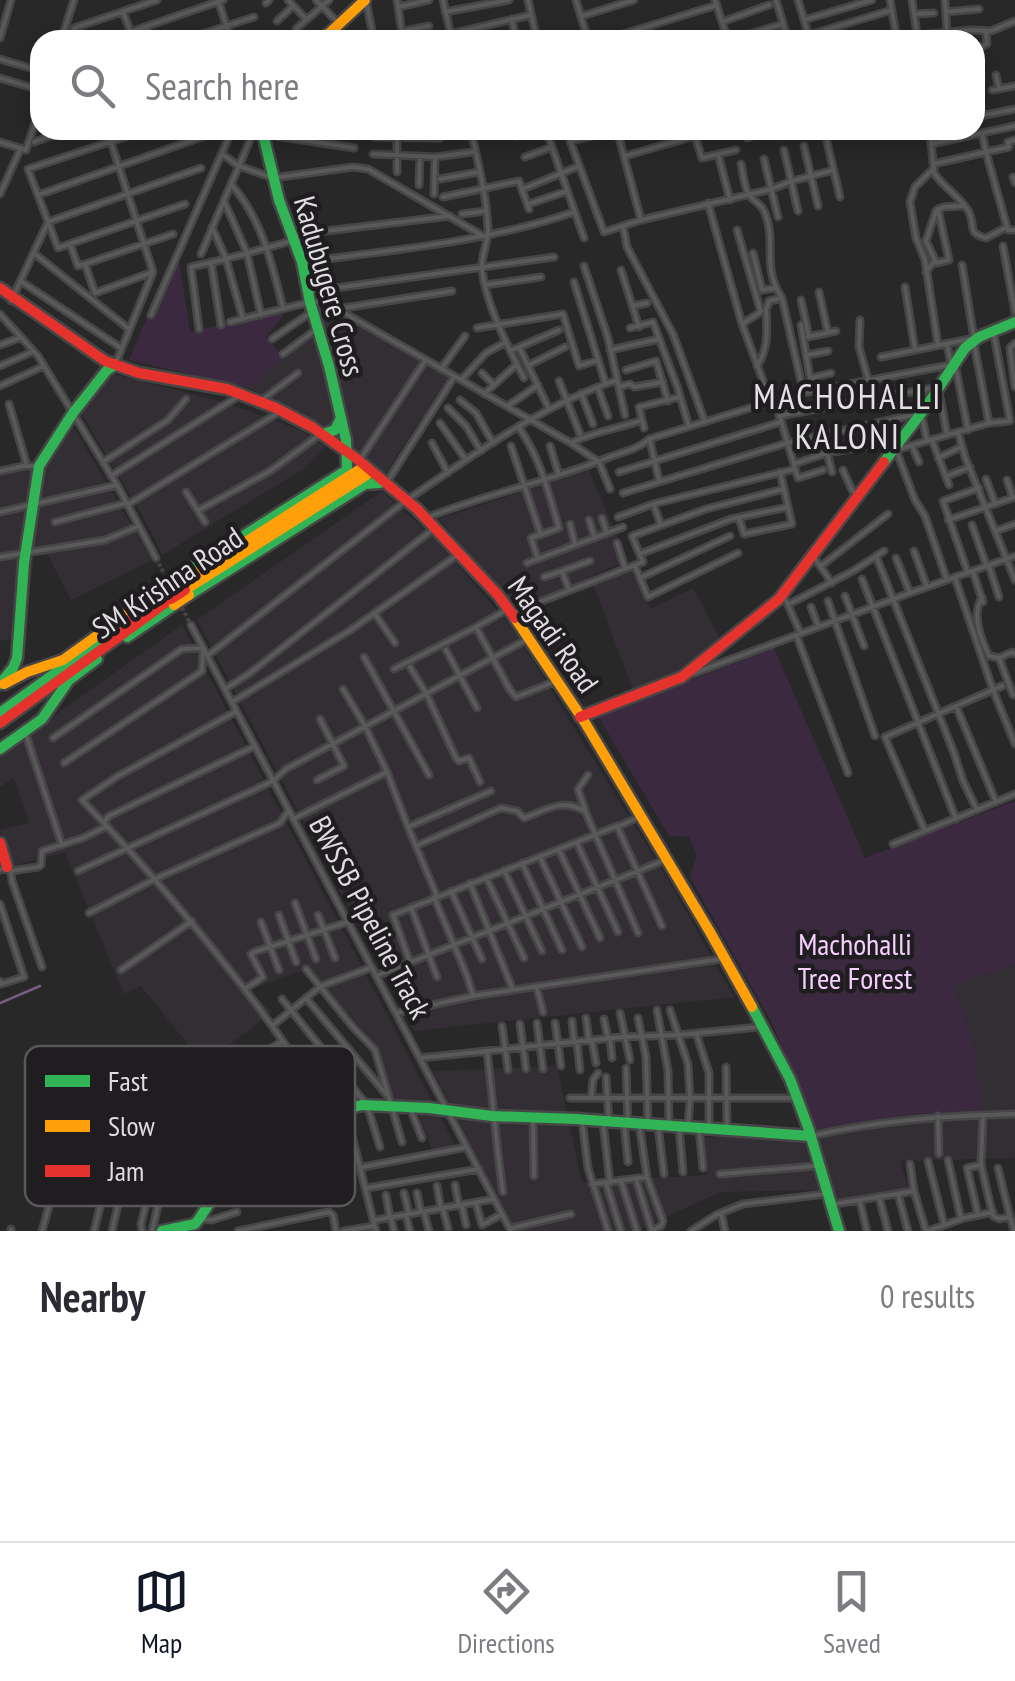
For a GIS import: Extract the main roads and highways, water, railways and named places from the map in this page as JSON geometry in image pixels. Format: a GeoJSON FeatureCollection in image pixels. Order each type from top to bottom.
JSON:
{"type":"FeatureCollection","features":[{"type":"Feature","properties":{"kind":"main road"},"geometry":{"type":"LineString","coordinates":[[333,30],[365,0]]}},
{"type":"Feature","properties":{"kind":"main road","name":"Kadubugere Cross"},"geometry":{"type":"LineString","coordinates":[[262,140],[278,200],[302,262],[347,454]]}},
{"type":"Feature","properties":{"kind":"main road","name":"Magadi Road"},"geometry":{"type":"LineString","coordinates":[[5,295],[113,366],[137,377],[224,392],[279,412]]}},
{"type":"Feature","properties":{"kind":"main road"},"geometry":{"type":"LineString","coordinates":[[580,717],[682,677],[786,599],[817,561],[858,496],[966,348],[976,339],[1015,322]]}},
{"type":"Feature","properties":{"kind":"main road"},"geometry":{"type":"LineString","coordinates":[[0,686],[17,658],[33,506],[33,466],[113,366]]}},
{"type":"Feature","properties":{"kind":"main road","name":"Magadi Road"},"geometry":{"type":"LineString","coordinates":[[113,366],[226,389],[260,402],[320,435],[426,518],[508,611],[536,645],[754,1010],[790,1080],[832,1205],[836,1231]]}},
{"type":"Feature","properties":{"kind":"main road"},"geometry":{"type":"LineString","coordinates":[[320,435],[334,430],[341,418]]}},
{"type":"Feature","properties":{"kind":"main road","name":"SM Krishna Road"},"geometry":{"type":"LineString","coordinates":[[0,722],[347,470],[347,454]]}},
{"type":"Feature","properties":{"kind":"main road","name":"SM Krishna Road"},"geometry":{"type":"LineString","coordinates":[[0,712],[363,468]]}},
{"type":"Feature","properties":{"kind":"main road","name":"SM Krishna Road"},"geometry":{"type":"LineString","coordinates":[[0,686],[63,660],[364,484],[383,483]]}},
{"type":"Feature","properties":{"kind":"main road","name":"Magadi Road"},"geometry":{"type":"LineString","coordinates":[[405,502],[508,611],[580,717],[759,1027],[808,1136],[836,1231]]}},
{"type":"Feature","properties":{"kind":"main road","name":"SM Krishna Road"},"geometry":{"type":"LineString","coordinates":[[2,745],[47,714],[71,678],[176,592]]}},
{"type":"Feature","properties":{"kind":"main road"},"geometry":{"type":"LineString","coordinates":[[1,848],[6,869]]}},
{"type":"Feature","properties":{"kind":"main road"},"geometry":{"type":"LineString","coordinates":[[355,1107],[391,1102],[410,1108],[492,1116],[808,1136]]}},
{"type":"Feature","properties":{"kind":"main road"},"geometry":{"type":"LineString","coordinates":[[164,1231],[197,1225]]}},
{"type":"Feature","properties":{"kind":"waterway"},"geometry":{"type":"LineString","coordinates":[[0,1003],[40,986]]}},
{"type":"Feature","properties":{"kind":"tunnel"},"geometry":{"type":"LineString","coordinates":[[156,558],[170,585]]}},
{"type":"Feature","properties":{"kind":"tunnel"},"geometry":{"type":"LineString","coordinates":[[179,602],[191,625]]}},
{"type":"Feature","properties":{"kind":"district","name":"MACHOHALLI KALONI"},"geometry":{"type":"Point","coordinates":[848,416]}},
{"type":"Feature","properties":{"kind":"park label","name":"Machohalli Tree Forest"},"geometry":{"type":"Point","coordinates":[855,960]}}]}
